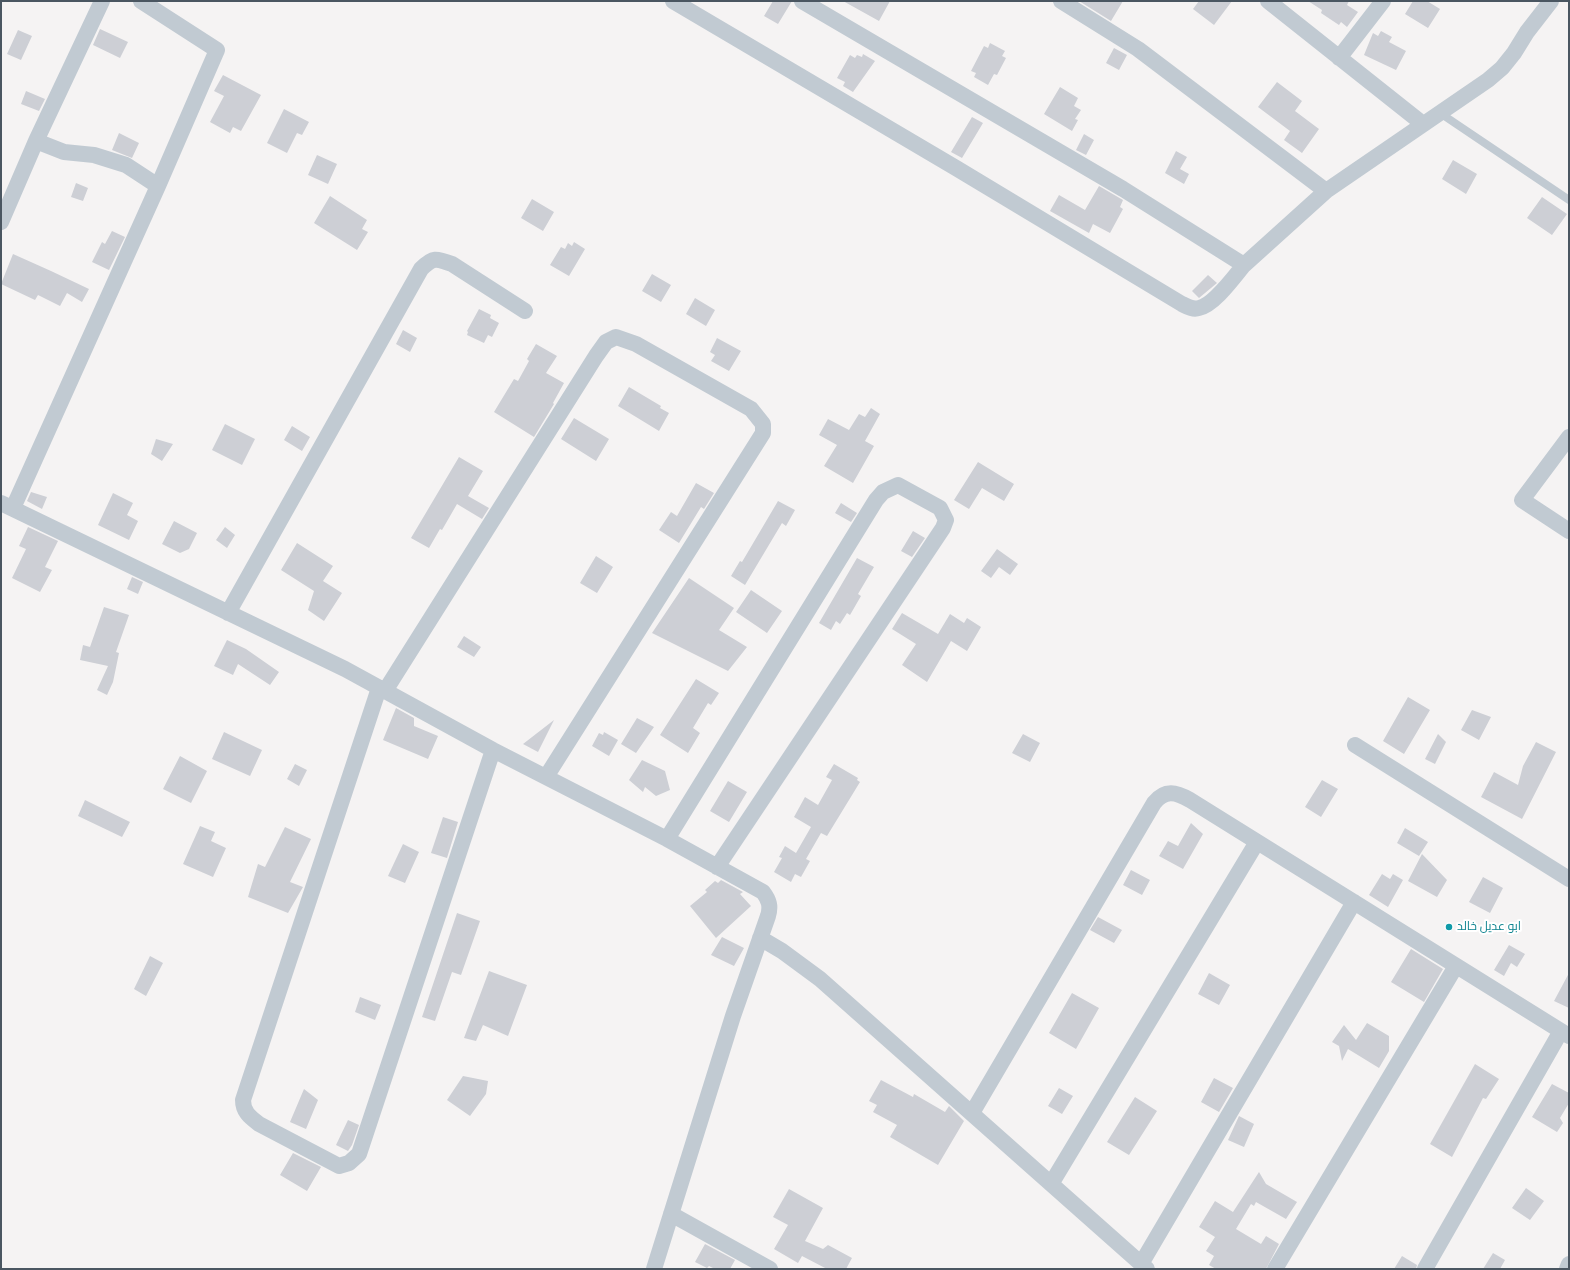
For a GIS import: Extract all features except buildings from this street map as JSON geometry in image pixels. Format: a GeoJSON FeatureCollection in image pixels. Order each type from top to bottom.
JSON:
{"type":"FeatureCollection","features":[{"type":"Feature","properties":{"kind":"street"},"geometry":{"type":"LineString","coordinates":[[1,222],[36,141],[102,1]]}},
{"type":"Feature","properties":{"kind":"street"},"geometry":{"type":"LineString","coordinates":[[141,1],[217,50],[158,186],[7,506],[345,669],[493,750],[763,892],[768,899],[770,909],[733,1016],[654,1269]]}},
{"type":"Feature","properties":{"kind":"street"},"geometry":{"type":"LineString","coordinates":[[673,1],[1192,309],[1200,308],[1208,304],[1244,265],[1326,191],[1440,113],[1502,68],[1552,1]]}},
{"type":"Feature","properties":{"kind":"street"},"geometry":{"type":"LineString","coordinates":[[802,1],[1123,189],[1244,265]]}},
{"type":"Feature","properties":{"kind":"street"},"geometry":{"type":"LineString","coordinates":[[1061,1],[1138,50],[1326,191]]}},
{"type":"Feature","properties":{"kind":"street"},"geometry":{"type":"LineString","coordinates":[[1268,1],[1423,124]]}},
{"type":"Feature","properties":{"kind":"street"},"geometry":{"type":"LineString","coordinates":[[1339,58],[1383,1]]}},
{"type":"Feature","properties":{"kind":"street"},"geometry":{"type":"LineString","coordinates":[[36,141],[64,152],[94,155],[126,165],[158,186]]}},
{"type":"Feature","properties":{"kind":"street"},"geometry":{"type":"LineString","coordinates":[[228,613],[421,269],[430,260],[439,259],[452,264],[525,311]]}},
{"type":"Feature","properties":{"kind":"street"},"geometry":{"type":"LineString","coordinates":[[493,750],[359,1154],[349,1163],[339,1166],[259,1124],[248,1115],[243,1106],[243,1100],[382,689],[596,356],[606,342],[616,337],[626,339],[636,344],[750,409],[763,424],[763,433],[546,777]]}},
{"type":"Feature","properties":{"kind":"street"},"geometry":{"type":"LineString","coordinates":[[1569,437],[1522,500],[1569,531]]}},
{"type":"Feature","properties":{"kind":"street"},"geometry":{"type":"LineString","coordinates":[[666,840],[876,500],[883,492],[898,485],[940,508],[946,520],[943,528],[717,867]]}},
{"type":"Feature","properties":{"kind":"street"},"geometry":{"type":"LineString","coordinates":[[1355,745],[1569,879]]}},
{"type":"Feature","properties":{"kind":"street"},"geometry":{"type":"LineString","coordinates":[[972,1113],[1157,799],[1170,792],[1178,794],[1565,1034],[1425,1269]]}},
{"type":"Feature","properties":{"kind":"street"},"geometry":{"type":"LineString","coordinates":[[1051,1184],[1257,842]]}},
{"type":"Feature","properties":{"kind":"street"},"geometry":{"type":"LineString","coordinates":[[760,938],[782,951],[820,979],[1144,1267],[1354,902]]}},
{"type":"Feature","properties":{"kind":"street"},"geometry":{"type":"LineString","coordinates":[[1275,1269],[1456,966]]}},
{"type":"Feature","properties":{"kind":"street"},"geometry":{"type":"LineString","coordinates":[[671,1214],[770,1269]]}},
{"type":"Feature","properties":{"kind":"street"},"geometry":{"type":"LineString","coordinates":[[1567,1269],[1569,1264]]}},
{"type":"Feature","properties":{"kind":"lane"},"geometry":{"type":"LineString","coordinates":[[1440,113],[1569,200]]}},
{"type":"Feature","properties":{"kind":"place","name":"ابو عديل خالد"},"geometry":{"type":"Point","coordinates":[1449,927]}}]}
